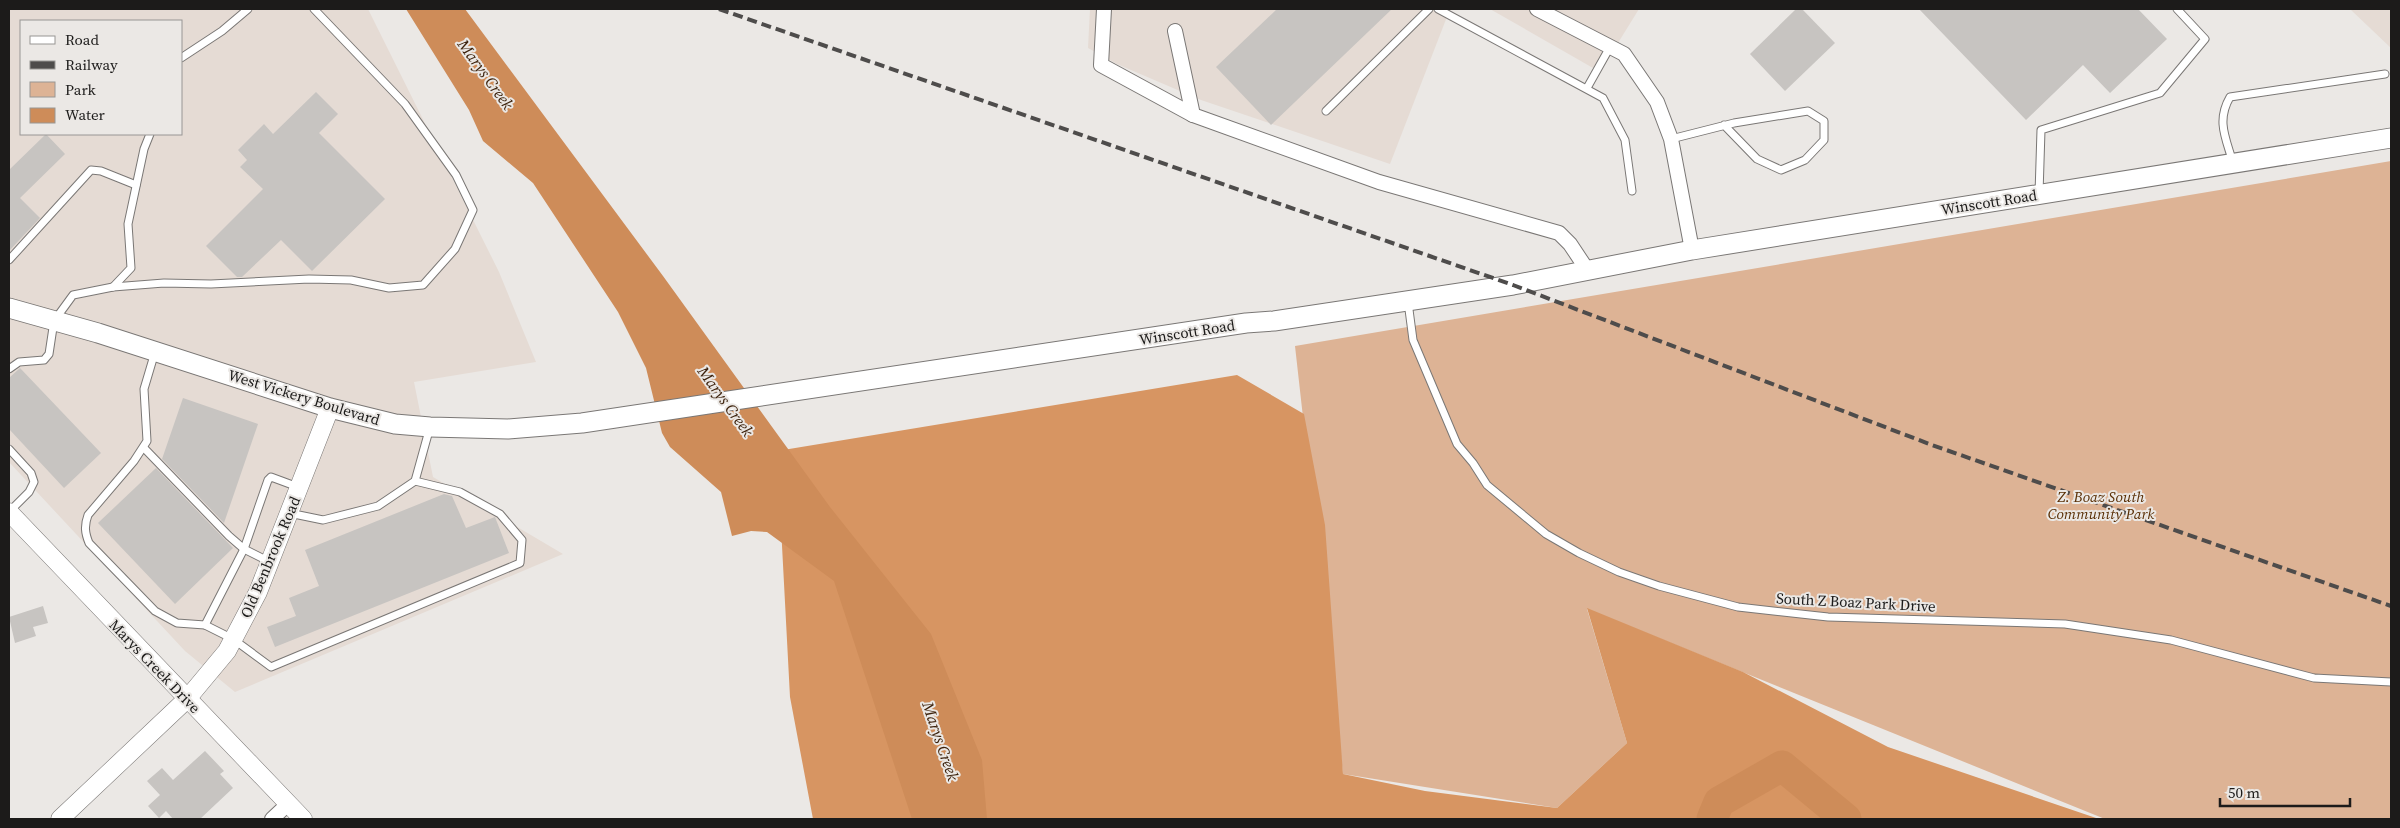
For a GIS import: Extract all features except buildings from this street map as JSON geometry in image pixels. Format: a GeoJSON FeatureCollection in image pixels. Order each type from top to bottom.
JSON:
{"type":"FeatureCollection","features":[{"type":"Feature","properties":{"kind":"main road","name":"Winscott Road"},"geometry":{"type":"LineString","coordinates":[[785,392],[1236,324],[1408,301],[1588,271],[1692,250],[2391,138]]}},
{"type":"Feature","properties":{"kind":"main road","name":"West Vickery Boulevard"},"geometry":{"type":"LineString","coordinates":[[9,308],[155,351],[330,408],[395,424],[508,429],[604,419],[785,392]]}},
{"type":"Feature","properties":{"kind":"street"},"geometry":{"type":"LineString","coordinates":[[1104,9],[1101,65],[1193,115],[1379,182],[1559,233],[1570,244],[1588,271]]}},
{"type":"Feature","properties":{"kind":"street"},"geometry":{"type":"LineString","coordinates":[[1537,9],[1624,54],[1657,102],[1671,139],[1692,250]]}},
{"type":"Feature","properties":{"kind":"street"},"geometry":{"type":"LineString","coordinates":[[1175,32],[1193,115]]}},
{"type":"Feature","properties":{"kind":"street","name":"Old Benbrook Road"},"geometry":{"type":"LineString","coordinates":[[60,819],[187,700],[227,651],[258,592],[330,408]]}},
{"type":"Feature","properties":{"kind":"street","name":"Marys Creek Drive"},"geometry":{"type":"LineString","coordinates":[[9,512],[303,819]]}},
{"type":"Feature","properties":{"kind":"street"},"geometry":{"type":"LineString","coordinates":[[272,819],[288,804]]}},
{"type":"Feature","properties":{"kind":"lane"},"geometry":{"type":"LineString","coordinates":[[182,57],[222,32],[248,9]]}},
{"type":"Feature","properties":{"kind":"lane"},"geometry":{"type":"LineString","coordinates":[[9,369],[19,362],[44,360],[50,354],[54,321],[73,295],[113,287],[164,283],[254,283],[309,279],[351,280],[389,288],[423,285],[455,249],[473,210],[456,175],[405,104],[314,9]]}},
{"type":"Feature","properties":{"kind":"lane"},"geometry":{"type":"LineString","coordinates":[[1326,111],[1429,9]]}},
{"type":"Feature","properties":{"kind":"lane"},"geometry":{"type":"LineString","coordinates":[[1438,9],[1603,98],[1625,140],[1632,191]]}},
{"type":"Feature","properties":{"kind":"lane"},"geometry":{"type":"LineString","coordinates":[[2039,194],[2041,130],[2160,93],[2205,39],[2177,9]]}},
{"type":"Feature","properties":{"kind":"lane"},"geometry":{"type":"LineString","coordinates":[[1586,88],[1610,47]]}},
{"type":"Feature","properties":{"kind":"lane"},"geometry":{"type":"LineString","coordinates":[[2233,163],[2221,121],[2223,108],[2230,97],[2385,74]]}},
{"type":"Feature","properties":{"kind":"lane"},"geometry":{"type":"LineString","coordinates":[[1671,139],[1724,125],[1808,111],[1824,121],[1824,140],[1805,160],[1781,170],[1757,159],[1724,125]]}},
{"type":"Feature","properties":{"kind":"lane"},"geometry":{"type":"LineString","coordinates":[[113,287],[131,268],[128,224],[144,150],[150,135]]}},
{"type":"Feature","properties":{"kind":"lane"},"geometry":{"type":"LineString","coordinates":[[9,260],[91,170],[101,170],[136,185]]}},
{"type":"Feature","properties":{"kind":"lane","name":"South Z Boaz Park Drive"},"geometry":{"type":"LineString","coordinates":[[1408,301],[1414,340],[1457,444],[1473,463],[1487,485],[1546,534],[1578,553],[1619,572],[1659,586],[1738,607],[1828,617],[2065,624],[2171,640],[2314,678],[2391,682]]}},
{"type":"Feature","properties":{"kind":"lane"},"geometry":{"type":"LineString","coordinates":[[155,351],[144,389],[147,441],[144,448],[88,515],[85,525],[85,534],[89,544],[155,612],[177,623],[206,625],[233,639],[271,667],[520,563],[522,540],[500,514],[460,492],[415,481]]}},
{"type":"Feature","properties":{"kind":"lane"},"geometry":{"type":"LineString","coordinates":[[289,513],[323,520],[378,506],[415,481],[430,427]]}},
{"type":"Feature","properties":{"kind":"lane"},"geometry":{"type":"LineString","coordinates":[[144,448],[229,536],[244,549],[270,563]]}},
{"type":"Feature","properties":{"kind":"lane"},"geometry":{"type":"LineString","coordinates":[[9,449],[31,473],[34,482],[29,492],[9,512]]}},
{"type":"Feature","properties":{"kind":"lane"},"geometry":{"type":"LineString","coordinates":[[206,625],[244,549],[271,477],[299,488]]}},
{"type":"Feature","properties":{"kind":"shaded area"},"geometry":{"type":"Polygon","coordinates":[[[9,9],[368,9],[499,272],[536,362],[414,382],[433,477],[563,554],[235,692],[185,651],[9,462],[9,9]]]}},
{"type":"Feature","properties":{"kind":"shaded area"},"geometry":{"type":"Polygon","coordinates":[[[1090,9],[1450,9],[1390,164],[1201,100],[1117,64],[1088,48],[1090,9]]]}},
{"type":"Feature","properties":{"kind":"shaded area"},"geometry":{"type":"Polygon","coordinates":[[[1490,9],[1639,9],[1600,72],[1490,9]]]}},
{"type":"Feature","properties":{"kind":"shaded area"},"geometry":{"type":"Polygon","coordinates":[[[2350,9],[2391,9],[2391,48],[2350,9]]]}},
{"type":"Feature","properties":{"kind":"shaded area"},"geometry":{"type":"Polygon","coordinates":[[[1237,375],[1304,414],[1325,525],[1343,774],[1425,791],[1557,808],[1627,743],[1587,608],[1743,672],[1888,747],[2099,819],[813,819],[790,697],[777,451],[1237,375]]]}},
{"type":"Feature","properties":{"kind":"green space","name":"Z. Boaz South Community Park"},"geometry":{"type":"Polygon","coordinates":[[[2391,161],[2391,819],[2105,819],[1587,609],[1627,743],[1557,808],[1343,774],[1295,346],[2391,161]]]}},
{"type":"Feature","properties":{"kind":"water","name":"Marys Creek"},"geometry":{"type":"Polygon","coordinates":[[[406,9],[465,9],[663,276],[830,507],[931,634],[982,760],[987,819],[912,819],[834,581],[767,532],[751,531],[732,536],[721,492],[670,447],[662,433],[646,368],[618,312],[533,183],[483,141],[469,110],[406,9]]]}},
{"type":"Feature","properties":{"kind":"waterway"},"geometry":{"type":"LineString","coordinates":[[1712,819],[1719,802],[1782,766],[1846,819]]}},
{"type":"Feature","properties":{"kind":"railway"},"geometry":{"type":"LineString","coordinates":[[719,9],[1513,285],[1932,445],[2391,606]]}}]}
